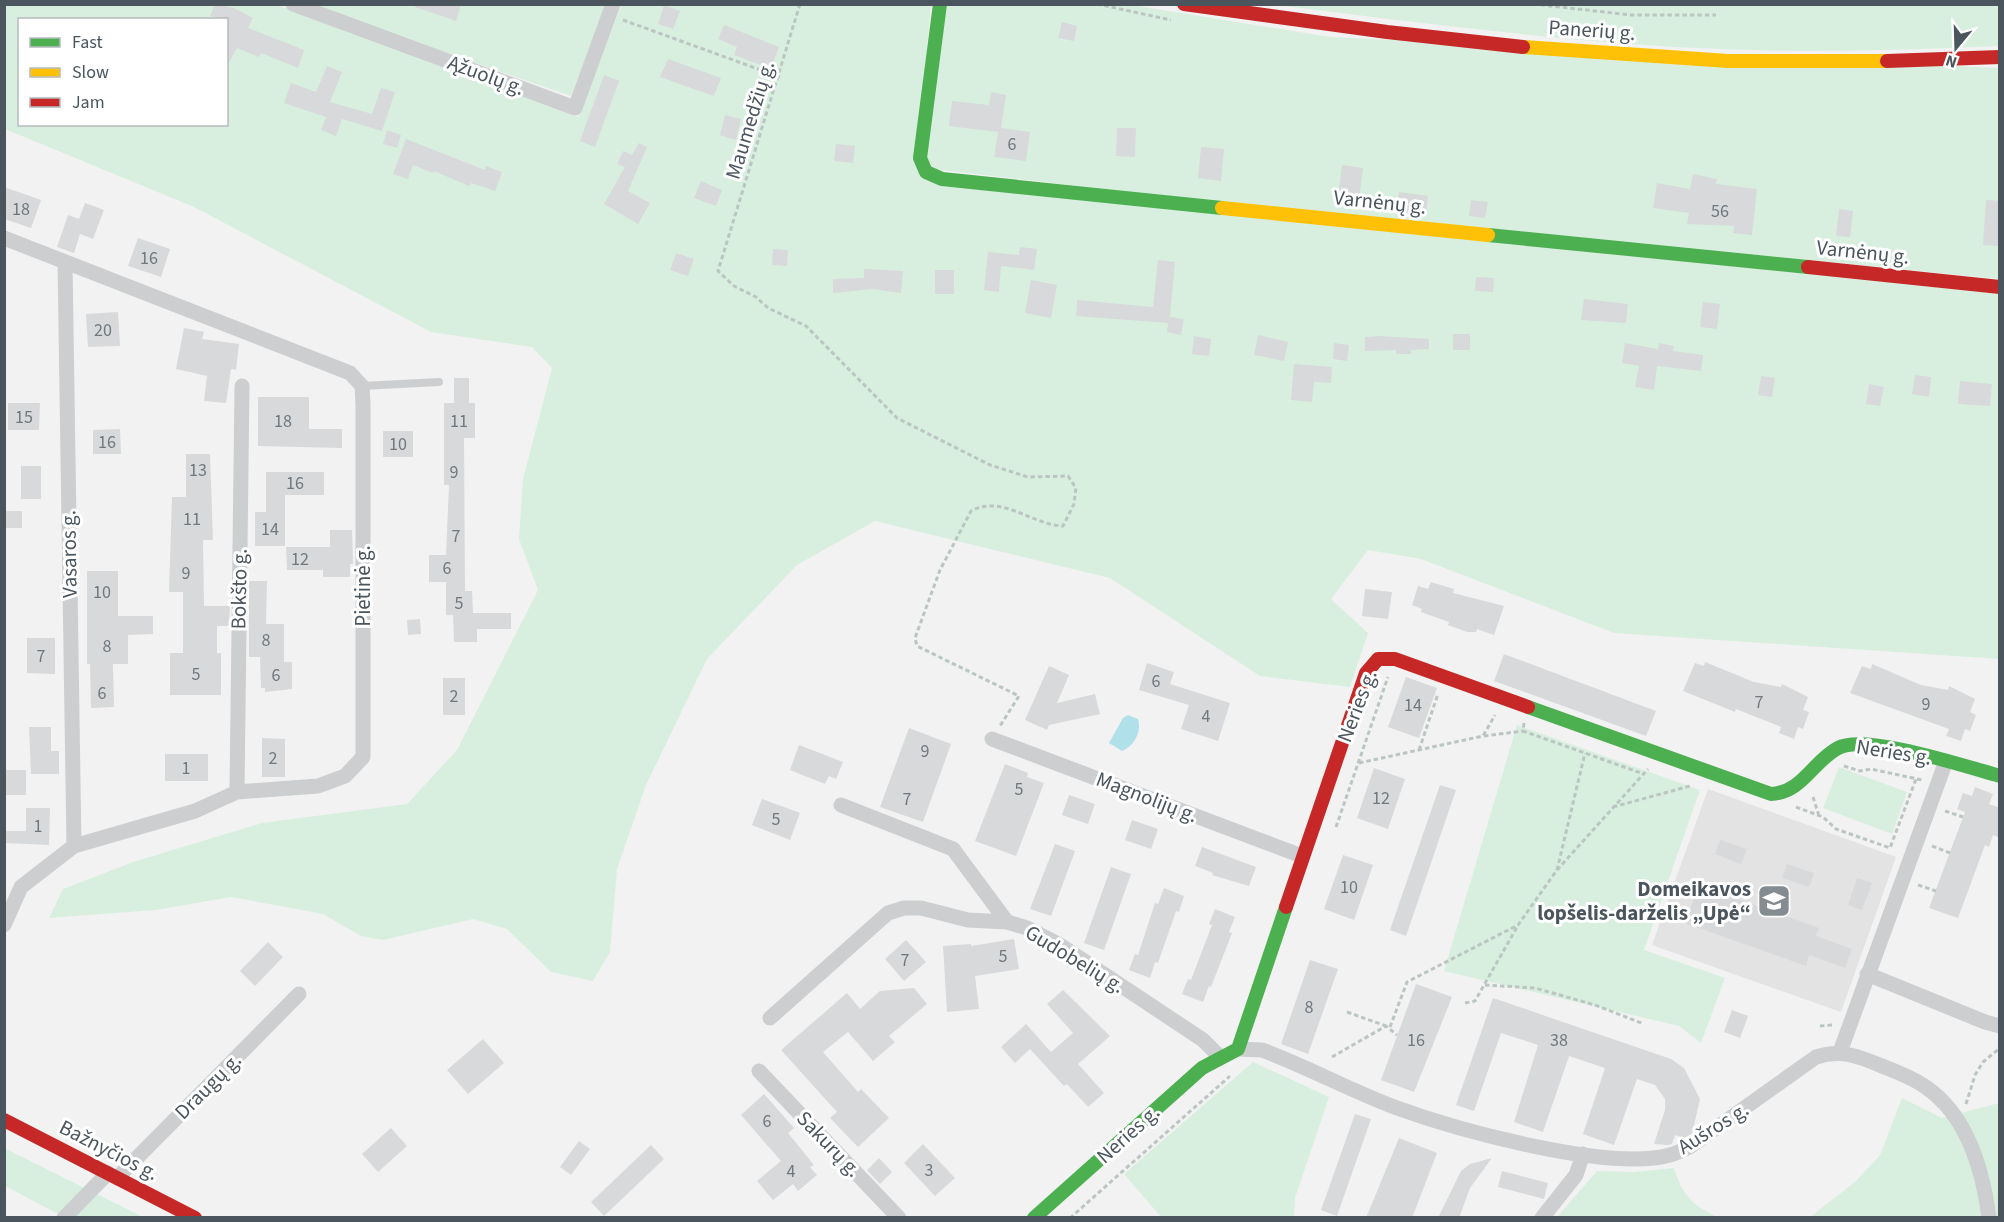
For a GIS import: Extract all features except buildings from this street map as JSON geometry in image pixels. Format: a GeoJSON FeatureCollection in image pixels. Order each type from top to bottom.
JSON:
{"type":"FeatureCollection","features":[{"type":"Feature","properties":{"kind":"street","name":"Ąžuolų g."},"geometry":{"type":"LineString","coordinates":[[293,4],[576,108],[611,9]]}},
{"type":"Feature","properties":{"kind":"street","name":"Varnėnų g."},"geometry":{"type":"LineString","coordinates":[[940,4],[920,158],[926,172],[942,179],[2000,287]]}},
{"type":"Feature","properties":{"kind":"street","name":"Panerių g."},"geometry":{"type":"LineString","coordinates":[[1184,4],[1335,27],[1558,49],[1728,61],[1886,62],[2000,57]]}},
{"type":"Feature","properties":{"kind":"street"},"geometry":{"type":"LineString","coordinates":[[4,238],[350,373],[362,386]]}},
{"type":"Feature","properties":{"kind":"street","name":"Vasaros g."},"geometry":{"type":"LineString","coordinates":[[65,262],[74,846]]}},
{"type":"Feature","properties":{"kind":"street","name":"Bokšto g."},"geometry":{"type":"LineString","coordinates":[[237,792],[242,386]]}},
{"type":"Feature","properties":{"kind":"street","name":"Pietinė g."},"geometry":{"type":"LineString","coordinates":[[4,925],[21,887],[74,846],[195,811],[237,792],[318,786],[345,776],[363,757],[362,386]]}},
{"type":"Feature","properties":{"kind":"street","name":"Neries g."},"geometry":{"type":"LineString","coordinates":[[1034,1218],[1202,1068],[1238,1049],[1366,673],[1378,659],[1395,659],[1771,794],[1789,791],[1833,751],[1846,744],[1861,744],[1946,761],[2000,776]]}},
{"type":"Feature","properties":{"kind":"street","name":"Magnolijų g."},"geometry":{"type":"LineString","coordinates":[[993,739],[1302,856]]}},
{"type":"Feature","properties":{"kind":"street","name":"Neries g."},"geometry":{"type":"LineString","coordinates":[[1840,1052],[1946,761]]}},
{"type":"Feature","properties":{"kind":"street"},"geometry":{"type":"LineString","coordinates":[[841,805],[954,849],[1007,922]]}},
{"type":"Feature","properties":{"kind":"street","name":"Gudobelių g."},"geometry":{"type":"LineString","coordinates":[[770,1018],[888,913],[904,908],[921,908],[968,920],[1007,922],[1027,928],[1060,945],[1203,1040],[1220,1057]]}},
{"type":"Feature","properties":{"kind":"street"},"geometry":{"type":"LineString","coordinates":[[1867,974],[1984,1022],[2000,1026]]}},
{"type":"Feature","properties":{"kind":"street","name":"Draugų g."},"geometry":{"type":"LineString","coordinates":[[64,1218],[112,1175],[299,994]]}},
{"type":"Feature","properties":{"kind":"street","name":"Aušros g."},"geometry":{"type":"LineString","coordinates":[[1238,1049],[1262,1050],[1420,1115],[1483,1134],[1583,1155],[1630,1159],[1671,1155],[1691,1146],[1727,1123],[1815,1057],[1840,1052]]}},
{"type":"Feature","properties":{"kind":"street"},"geometry":{"type":"LineString","coordinates":[[1840,1052],[1856,1055],[1905,1075],[1926,1087],[1953,1112],[1975,1158],[1989,1218]]}},
{"type":"Feature","properties":{"kind":"street","name":"Sakurų g."},"geometry":{"type":"LineString","coordinates":[[759,1071],[899,1218]]}},
{"type":"Feature","properties":{"kind":"street","name":"Bažnyčios g."},"geometry":{"type":"LineString","coordinates":[[4,1120],[195,1218]]}},
{"type":"Feature","properties":{"kind":"street"},"geometry":{"type":"LineString","coordinates":[[1542,1218],[1576,1175],[1583,1155]]}},
{"type":"Feature","properties":{"kind":"lane"},"geometry":{"type":"LineString","coordinates":[[362,386],[439,382]]}},
{"type":"Feature","properties":{"kind":"path","name":"Maumedžių g."},"geometry":{"type":"LineString","coordinates":[[800,4],[780,77],[718,271],[734,286],[756,297],[768,308],[806,326],[897,418],[990,465],[1028,477],[1068,476],[1076,488],[1074,504],[1063,526],[1046,525],[1018,511],[995,505],[979,506],[971,510],[940,570],[915,638],[917,646],[1019,696],[993,739]]}},
{"type":"Feature","properties":{"kind":"path"},"geometry":{"type":"LineString","coordinates":[[1533,4],[1631,15],[1716,15]]}},
{"type":"Feature","properties":{"kind":"path"},"geometry":{"type":"LineString","coordinates":[[611,9],[780,77]]}},
{"type":"Feature","properties":{"kind":"path"},"geometry":{"type":"LineString","coordinates":[[1395,659],[1359,763],[1483,736],[1523,731]]}},
{"type":"Feature","properties":{"kind":"path"},"geometry":{"type":"LineString","coordinates":[[1419,750],[1441,687]]}},
{"type":"Feature","properties":{"kind":"path"},"geometry":{"type":"LineString","coordinates":[[1483,736],[1499,708]]}},
{"type":"Feature","properties":{"kind":"path"},"geometry":{"type":"LineString","coordinates":[[1464,1003],[1475,1002],[1518,925],[1557,870],[1641,773],[1585,753],[1557,870]]}},
{"type":"Feature","properties":{"kind":"path"},"geometry":{"type":"LineString","coordinates":[[1788,804],[1819,816],[1836,829],[1890,848],[1916,779]]}},
{"type":"Feature","properties":{"kind":"path"},"geometry":{"type":"LineString","coordinates":[[1612,807],[1692,785]]}},
{"type":"Feature","properties":{"kind":"path"},"geometry":{"type":"LineString","coordinates":[[1809,787],[1819,816]]}},
{"type":"Feature","properties":{"kind":"path"},"geometry":{"type":"LineString","coordinates":[[1941,809],[1963,817]]}},
{"type":"Feature","properties":{"kind":"path"},"geometry":{"type":"LineString","coordinates":[[1928,844],[1950,852]]}},
{"type":"Feature","properties":{"kind":"path"},"geometry":{"type":"LineString","coordinates":[[1913,883],[1936,891]]}},
{"type":"Feature","properties":{"kind":"path"},"geometry":{"type":"LineString","coordinates":[[1332,1057],[1388,1027],[1407,982],[1518,925]]}},
{"type":"Feature","properties":{"kind":"path"},"geometry":{"type":"LineString","coordinates":[[1485,985],[1535,988],[1595,1005],[1644,1024]]}},
{"type":"Feature","properties":{"kind":"path"},"geometry":{"type":"LineString","coordinates":[[1347,1012],[1388,1027],[1397,1035]]}},
{"type":"Feature","properties":{"kind":"path"},"geometry":{"type":"LineString","coordinates":[[1965,1107],[1975,1075],[1983,1062],[2000,1048]]}},
{"type":"Feature","properties":{"kind":"path"},"geometry":{"type":"LineString","coordinates":[[1070,1218],[1232,1075]]}},
{"type":"Feature","properties":{"kind":"shaded area","name":"Domeikavos lopšelis-darželis „Upė“"},"geometry":{"type":"Polygon","coordinates":[[[1708,789],[1896,857],[1841,1012],[1652,945],[1708,789]]]}},
{"type":"Feature","properties":{"kind":"green space"},"geometry":{"type":"Polygon","coordinates":[[[4,5],[278,5],[578,117],[621,5],[931,5],[916,167],[1999,294],[1999,659],[1614,633],[1421,559],[1368,550],[1331,599],[1368,633],[1350,687],[1260,676],[1110,578],[875,521],[797,565],[707,659],[646,785],[617,869],[610,952],[593,981],[551,972],[507,929],[473,919],[383,940],[361,936],[323,914],[231,897],[156,910],[49,918],[63,889],[133,862],[262,823],[407,804],[457,750],[538,590],[519,539],[523,479],[552,368],[532,347],[431,332],[194,207],[5,129],[4,5]]]}},
{"type":"Feature","properties":{"kind":"green space"},"geometry":{"type":"Polygon","coordinates":[[[308,5],[606,5],[571,96],[308,5]]]}},
{"type":"Feature","properties":{"kind":"green space"},"geometry":{"type":"Polygon","coordinates":[[[946,5],[1132,5],[1330,37],[1999,68],[1999,279],[945,174],[933,167],[926,156],[946,5]]]}},
{"type":"Feature","properties":{"kind":"green space"},"geometry":{"type":"Polygon","coordinates":[[[1276,5],[1999,5],[1999,46],[1824,51],[1663,46],[1497,32],[1276,5]]]}},
{"type":"Feature","properties":{"kind":"green space"},"geometry":{"type":"Polygon","coordinates":[[[1517,725],[1700,790],[1644,950],[1725,978],[1701,1043],[1679,1026],[1444,971],[1517,725]]]}},
{"type":"Feature","properties":{"kind":"green space"},"geometry":{"type":"Polygon","coordinates":[[[1839,767],[1907,792],[1892,834],[1823,808],[1839,767]]]}},
{"type":"Feature","properties":{"kind":"green space"},"geometry":{"type":"Polygon","coordinates":[[[1253,1062],[1329,1097],[1295,1198],[1294,1217],[1161,1217],[1124,1174],[1253,1062]]]}},
{"type":"Feature","properties":{"kind":"green space"},"geometry":{"type":"Polygon","coordinates":[[[1902,1098],[1942,1118],[1999,1103],[1999,1217],[1809,1218],[1856,1181],[1880,1155],[1902,1098]]]}},
{"type":"Feature","properties":{"kind":"green space"},"geometry":{"type":"Polygon","coordinates":[[[4,1148],[143,1217],[64,1217],[5,1186],[4,1148]]]}},
{"type":"Feature","properties":{"kind":"green space"},"geometry":{"type":"Polygon","coordinates":[[[1674,1168],[1689,1198],[1717,1217],[1557,1217],[1597,1171],[1634,1172],[1674,1168]]]}},
{"type":"Feature","properties":{"kind":"water"},"geometry":{"type":"Polygon","coordinates":[[[1128,715],[1138,719],[1139,729],[1133,742],[1122,751],[1109,743],[1123,718],[1128,715]]]}},
{"type":"Feature","properties":{"kind":"traffic: fast"},"geometry":{"type":"LineString","coordinates":[[940,4],[920,158],[926,172],[942,179],[1222,208]]}},
{"type":"Feature","properties":{"kind":"traffic: fast"},"geometry":{"type":"LineString","coordinates":[[1488,235],[1808,267]]}},
{"type":"Feature","properties":{"kind":"traffic: fast"},"geometry":{"type":"LineString","coordinates":[[1528,707],[1771,794],[1791,788],[1829,754],[1838,748],[1851,745],[1870,745],[1917,753],[2000,776]]}},
{"type":"Feature","properties":{"kind":"traffic: fast"},"geometry":{"type":"LineString","coordinates":[[1034,1218],[1202,1068],[1238,1049],[1286,907]]}},
{"type":"Feature","properties":{"kind":"traffic: slow"},"geometry":{"type":"LineString","coordinates":[[1523,47],[1728,61],[1887,61]]}},
{"type":"Feature","properties":{"kind":"traffic: slow"},"geometry":{"type":"LineString","coordinates":[[1222,208],[1488,235]]}},
{"type":"Feature","properties":{"kind":"traffic: jam"},"geometry":{"type":"LineString","coordinates":[[1184,4],[1387,32],[1523,47]]}},
{"type":"Feature","properties":{"kind":"traffic: jam"},"geometry":{"type":"LineString","coordinates":[[1887,61],[2000,57]]}},
{"type":"Feature","properties":{"kind":"traffic: jam"},"geometry":{"type":"LineString","coordinates":[[1808,267],[2000,287]]}},
{"type":"Feature","properties":{"kind":"traffic: jam"},"geometry":{"type":"LineString","coordinates":[[1286,907],[1366,673],[1378,659],[1395,659],[1528,707]]}},
{"type":"Feature","properties":{"kind":"traffic: jam"},"geometry":{"type":"LineString","coordinates":[[4,1120],[195,1218]]}},
{"type":"Feature","properties":{"kind":"place","name":"Domeikavos lopšelis-darželis „Upė“"},"geometry":{"type":"Point","coordinates":[1774,901]}}]}
